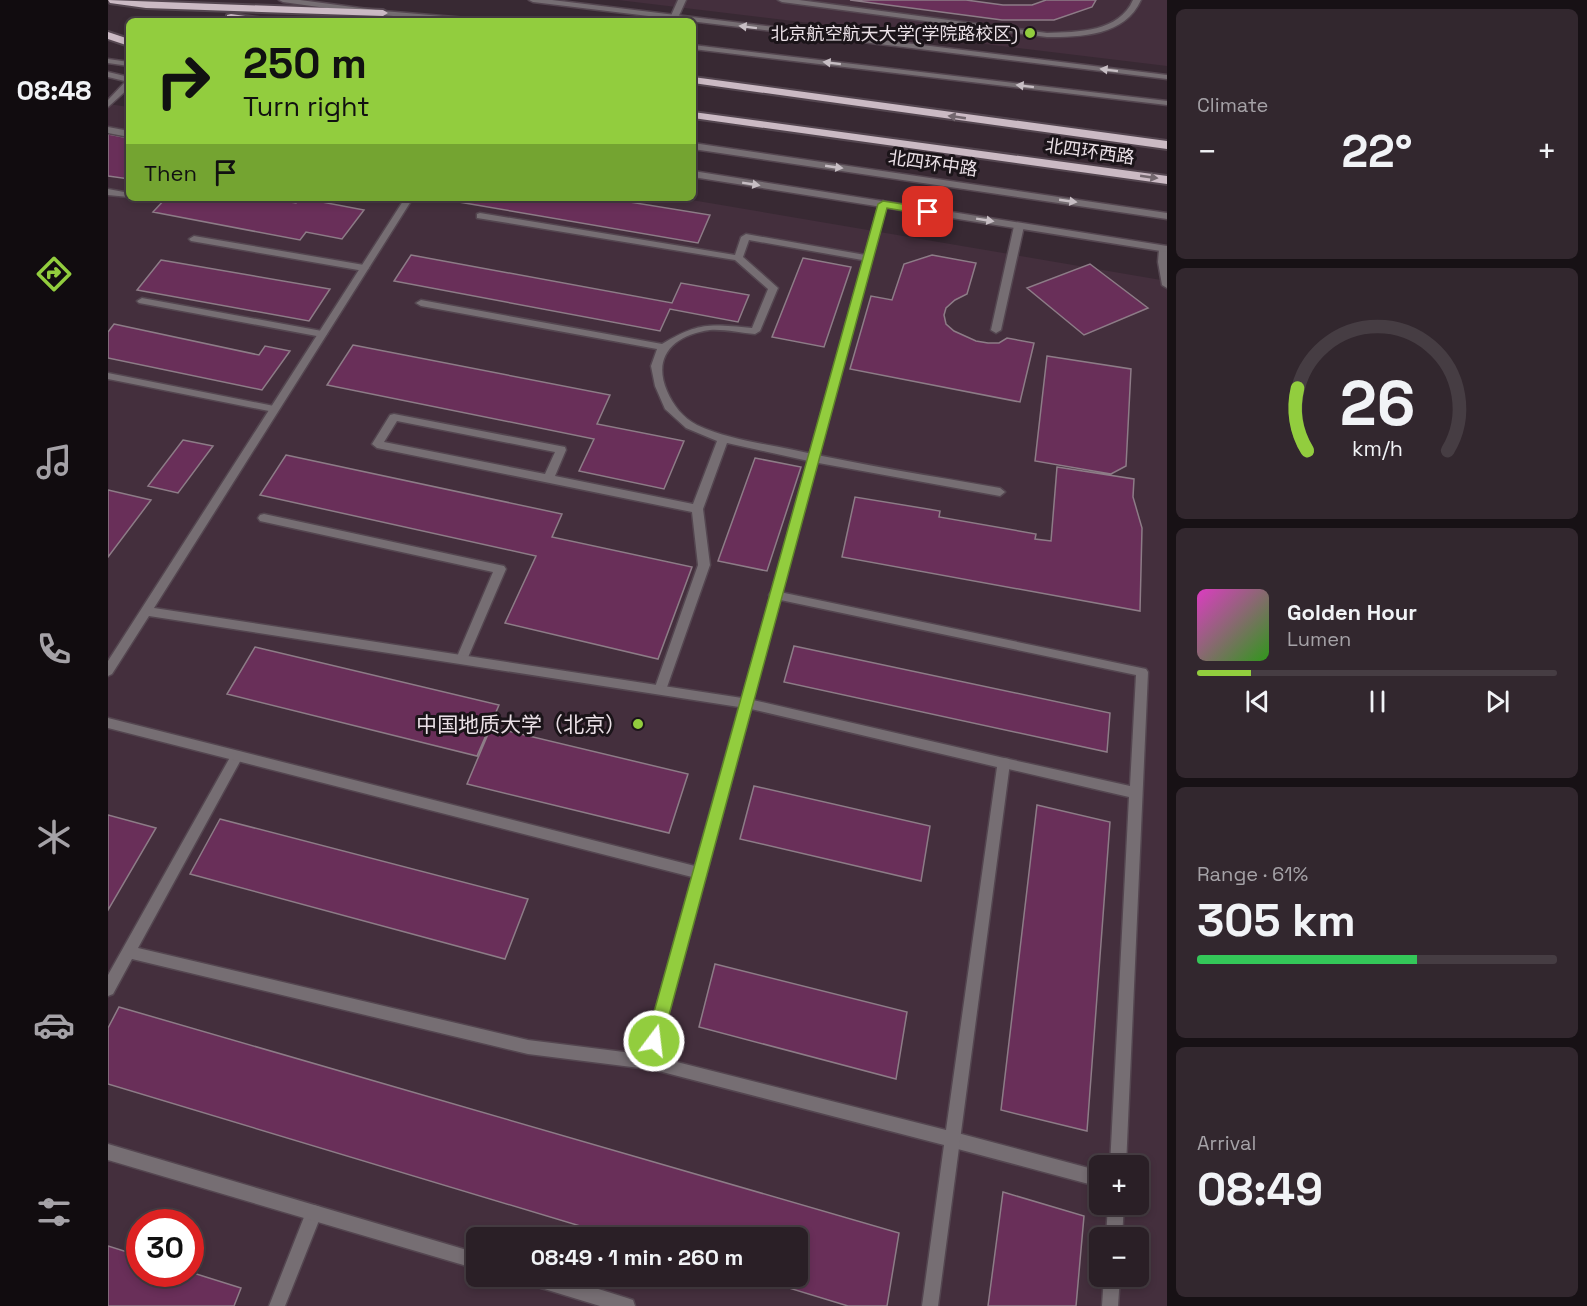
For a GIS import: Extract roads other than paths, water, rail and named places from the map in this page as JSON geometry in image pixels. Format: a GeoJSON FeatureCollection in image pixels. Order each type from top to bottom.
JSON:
{"type":"FeatureCollection","features":[{"type":"Feature","properties":{"kind":"highway"},"geometry":{"type":"LineString","coordinates":[[110,0],[238,18]]}},
{"type":"Feature","properties":{"kind":"highway"},"geometry":{"type":"LineString","coordinates":[[137,4],[383,13]]}},
{"type":"Feature","properties":{"kind":"highway"},"geometry":{"type":"LineString","coordinates":[[108,35],[126,38]]}},
{"type":"Feature","properties":{"kind":"highway"},"geometry":{"type":"LineString","coordinates":[[108,35],[126,42]]}},
{"type":"Feature","properties":{"kind":"highway","name":"北四环西路"},"geometry":{"type":"LineString","coordinates":[[696,80],[1167,145]]}},
{"type":"Feature","properties":{"kind":"highway","name":"北四环中路"},"geometry":{"type":"LineString","coordinates":[[696,115],[1008,158]]}},
{"type":"Feature","properties":{"kind":"highway","name":"北四环西路"},"geometry":{"type":"LineString","coordinates":[[1008,158],[1167,180]]}},
{"type":"Feature","properties":{"kind":"street"},"geometry":{"type":"LineString","coordinates":[[283,0],[442,18]]}},
{"type":"Feature","properties":{"kind":"street"},"geometry":{"type":"LineString","coordinates":[[533,0],[674,18],[682,0]]}},
{"type":"Feature","properties":{"kind":"street"},"geometry":{"type":"LineString","coordinates":[[782,0],[1047,35],[1085,33],[1109,27],[1129,15],[1137,0]]}},
{"type":"Feature","properties":{"kind":"street"},"geometry":{"type":"LineString","coordinates":[[696,21],[1167,77]]}},
{"type":"Feature","properties":{"kind":"street"},"geometry":{"type":"LineString","coordinates":[[696,47],[1167,103]]}},
{"type":"Feature","properties":{"kind":"street"},"geometry":{"type":"LineString","coordinates":[[108,61],[126,64]]}},
{"type":"Feature","properties":{"kind":"street"},"geometry":{"type":"LineString","coordinates":[[108,74],[126,80]]}},
{"type":"Feature","properties":{"kind":"street"},"geometry":{"type":"LineString","coordinates":[[108,105],[126,84]]}},
{"type":"Feature","properties":{"kind":"street"},"geometry":{"type":"LineString","coordinates":[[108,130],[126,133]]}},
{"type":"Feature","properties":{"kind":"street","name":"北四环中路"},"geometry":{"type":"LineString","coordinates":[[696,146],[1167,216]]}},
{"type":"Feature","properties":{"kind":"street"},"geometry":{"type":"LineString","coordinates":[[696,174],[1166,249],[1162,262],[1167,285]]}},
{"type":"Feature","properties":{"kind":"street"},"geometry":{"type":"LineString","coordinates":[[108,192],[126,195]]}},
{"type":"Feature","properties":{"kind":"street"},"geometry":{"type":"LineString","coordinates":[[108,670],[407,201]]}},
{"type":"Feature","properties":{"kind":"street"},"geometry":{"type":"LineString","coordinates":[[648,1062],[883,204]]}},
{"type":"Feature","properties":{"kind":"street"},"geometry":{"type":"LineString","coordinates":[[480,216],[738,258],[773,288],[755,331],[711,327],[689,332],[663,347],[656,366],[660,386],[669,407],[690,426],[723,439],[999,492]]}},
{"type":"Feature","properties":{"kind":"street"},"geometry":{"type":"LineString","coordinates":[[996,330],[1019,226]]}},
{"type":"Feature","properties":{"kind":"street"},"geometry":{"type":"LineString","coordinates":[[738,258],[746,237],[868,258]]}},
{"type":"Feature","properties":{"kind":"street"},"geometry":{"type":"LineString","coordinates":[[194,239],[364,268]]}},
{"type":"Feature","properties":{"kind":"street"},"geometry":{"type":"LineString","coordinates":[[142,301],[322,334]]}},
{"type":"Feature","properties":{"kind":"street"},"geometry":{"type":"LineString","coordinates":[[421,303],[663,347]]}},
{"type":"Feature","properties":{"kind":"street"},"geometry":{"type":"LineString","coordinates":[[108,376],[274,409]]}},
{"type":"Feature","properties":{"kind":"street"},"geometry":{"type":"LineString","coordinates":[[549,479],[561,450],[394,417],[377,444],[538,476],[549,479],[697,509]]}},
{"type":"Feature","properties":{"kind":"street"},"geometry":{"type":"LineString","coordinates":[[660,690],[704,565],[697,509],[723,439]]}},
{"type":"Feature","properties":{"kind":"street"},"geometry":{"type":"LineString","coordinates":[[264,519],[500,569],[462,659]]}},
{"type":"Feature","properties":{"kind":"street"},"geometry":{"type":"LineString","coordinates":[[775,595],[1142,672],[1119,1155]]}},
{"type":"Feature","properties":{"kind":"street"},"geometry":{"type":"LineString","coordinates":[[146,611],[746,703],[1136,793]]}},
{"type":"Feature","properties":{"kind":"street"},"geometry":{"type":"LineString","coordinates":[[108,723],[699,873]]}},
{"type":"Feature","properties":{"kind":"street"},"geometry":{"type":"LineString","coordinates":[[108,989],[237,756]]}},
{"type":"Feature","properties":{"kind":"street"},"geometry":{"type":"LineString","coordinates":[[930,1306],[1004,763]]}},
{"type":"Feature","properties":{"kind":"street"},"geometry":{"type":"LineString","coordinates":[[128,952],[528,1047],[648,1062],[1089,1176]]}},
{"type":"Feature","properties":{"kind":"street"},"geometry":{"type":"LineString","coordinates":[[108,1152],[466,1258]]}},
{"type":"Feature","properties":{"kind":"street"},"geometry":{"type":"LineString","coordinates":[[277,1306],[314,1213]]}},
{"type":"Feature","properties":{"kind":"street"},"geometry":{"type":"LineString","coordinates":[[564,1287],[627,1306]]}},
{"type":"Feature","properties":{"kind":"street"},"geometry":{"type":"LineString","coordinates":[[1110,1306],[1111,1287]]}},
{"type":"Feature","properties":{"kind":"place","name":"北京航空航天大学(学院路校区)"},"geometry":{"type":"Point","coordinates":[1030,33]}},
{"type":"Feature","properties":{"kind":"place","name":"中国地质大学（北京）"},"geometry":{"type":"Point","coordinates":[638,724]}}]}
